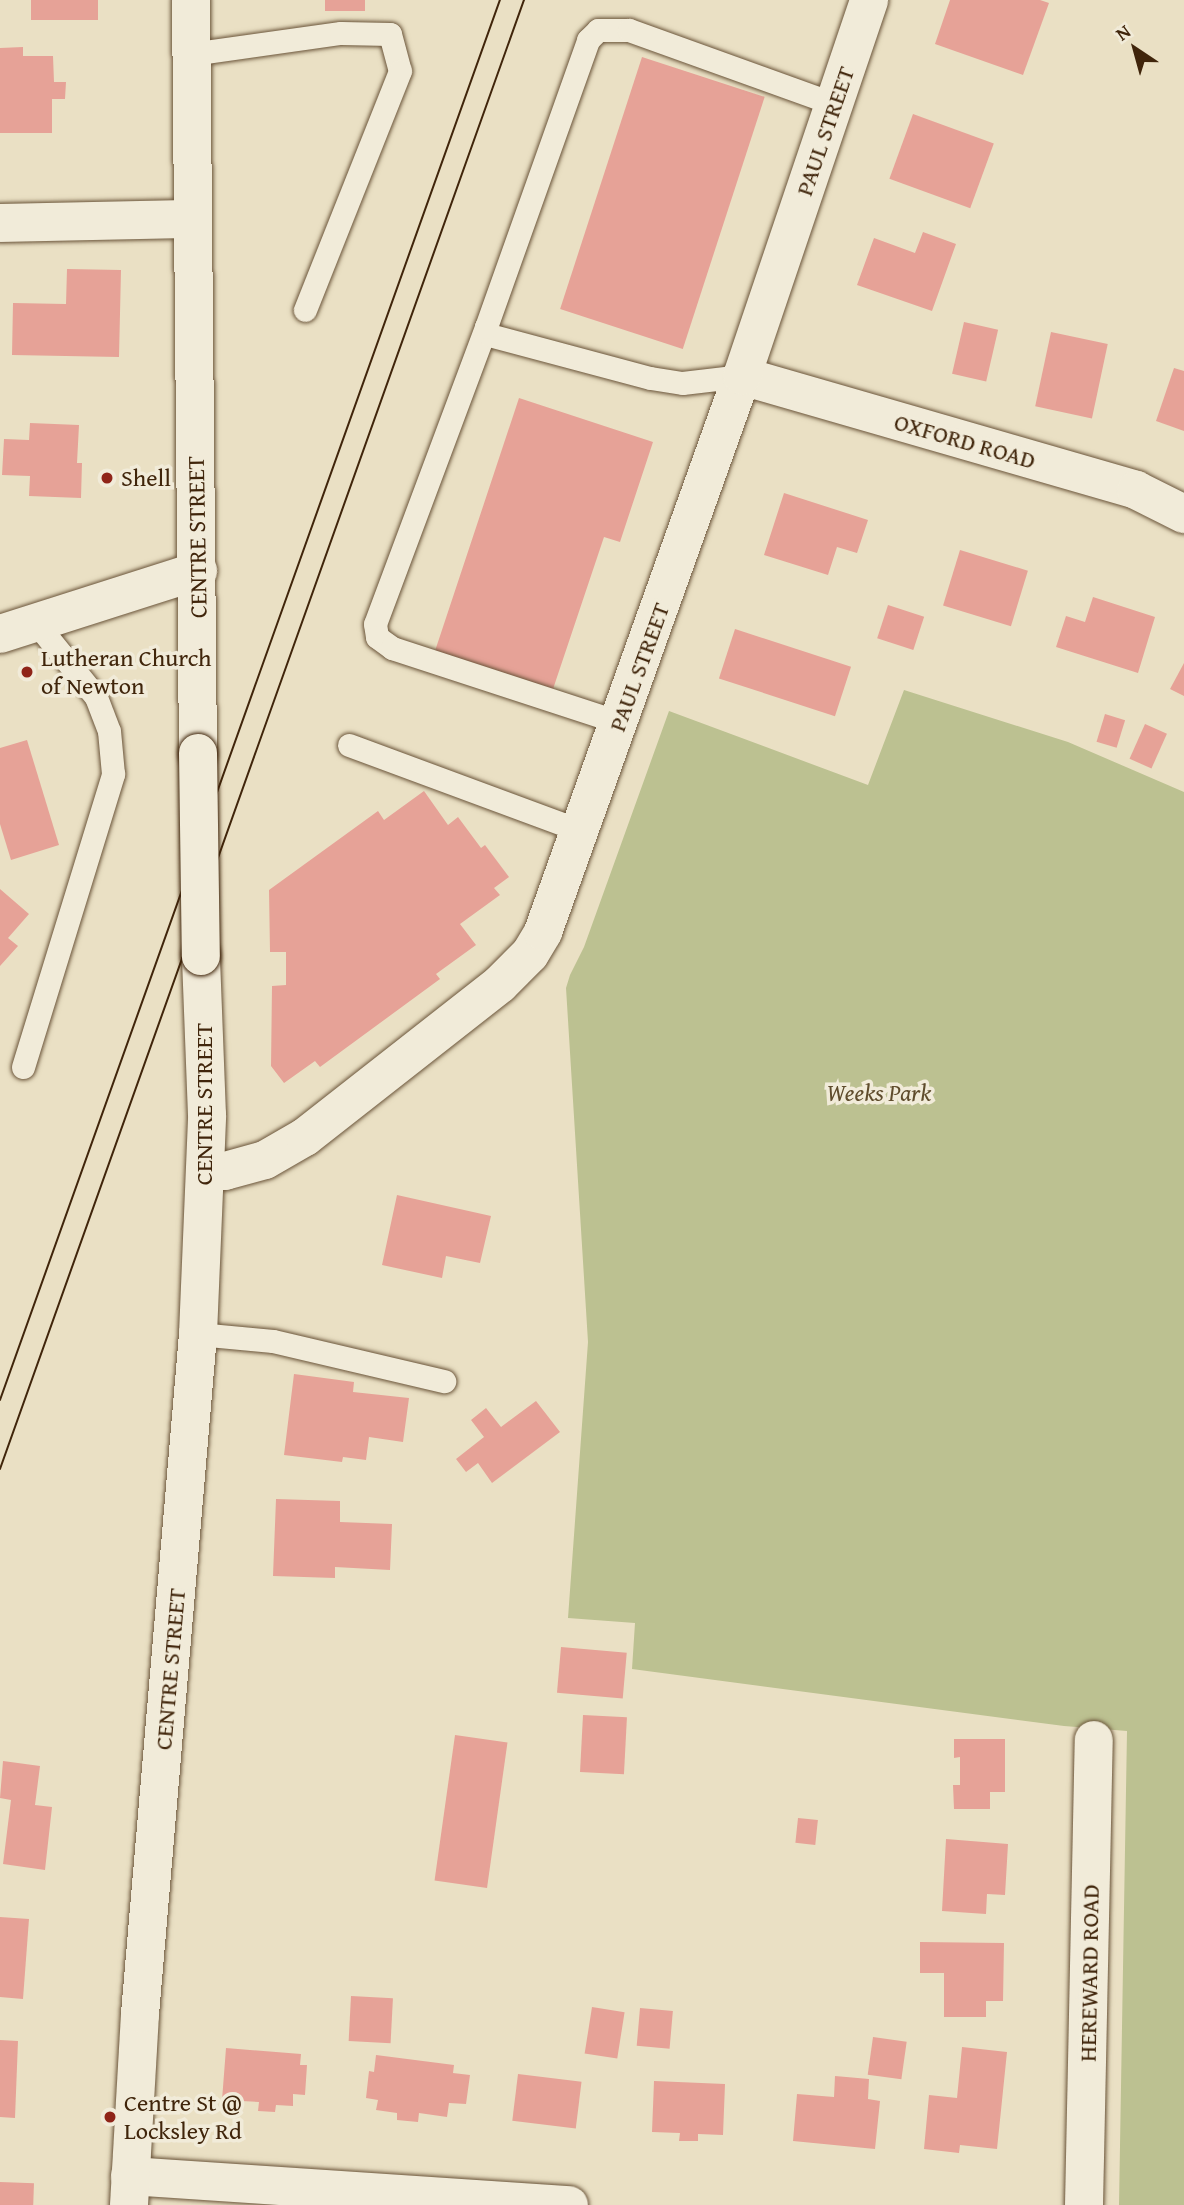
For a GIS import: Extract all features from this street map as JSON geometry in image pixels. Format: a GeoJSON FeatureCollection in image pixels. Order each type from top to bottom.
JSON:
{"type":"FeatureCollection","features":[{"type":"Feature","properties":{"kind":"street","name":"CENTRE STREET"},"geometry":{"type":"LineString","coordinates":[[130,2191],[140,2014],[198,1334],[205,1171],[206,1052],[201,956],[198,571],[191,219],[191,0]]}},
{"type":"Feature","properties":{"kind":"street","name":"PAUL STREET"},"geometry":{"type":"LineString","coordinates":[[205,1171],[242,1168],[287,1149],[515,971],[543,932],[742,376],[869,0]]}},
{"type":"Feature","properties":{"kind":"street"},"geometry":{"type":"LineString","coordinates":[[0,223],[191,219]]}},
{"type":"Feature","properties":{"kind":"street","name":"OXFORD ROAD"},"geometry":{"type":"LineString","coordinates":[[742,376],[1136,490],[1184,514]]}},
{"type":"Feature","properties":{"kind":"street"},"geometry":{"type":"LineString","coordinates":[[0,634],[198,571]]}},
{"type":"Feature","properties":{"kind":"street","name":"HEREWARD ROAD"},"geometry":{"type":"LineString","coordinates":[[1084,2205],[1094,1740]]}},
{"type":"Feature","properties":{"kind":"street"},"geometry":{"type":"LineString","coordinates":[[130,2191],[569,2205]]}},
{"type":"Feature","properties":{"kind":"lane"},"geometry":{"type":"LineString","coordinates":[[619,722],[392,648],[377,637],[375,624],[486,327],[588,40],[598,30],[629,30],[834,104]]}},
{"type":"Feature","properties":{"kind":"lane"},"geometry":{"type":"LineString","coordinates":[[191,54],[341,33],[390,34],[400,71],[304,310]]}},
{"type":"Feature","properties":{"kind":"lane"},"geometry":{"type":"LineString","coordinates":[[486,327],[490,335],[650,378],[682,383],[742,376]]}},
{"type":"Feature","properties":{"kind":"lane"},"geometry":{"type":"LineString","coordinates":[[23,1067],[113,774],[108,731],[96,697],[36,623]]}},
{"type":"Feature","properties":{"kind":"lane"},"geometry":{"type":"LineString","coordinates":[[349,745],[581,831]]}},
{"type":"Feature","properties":{"kind":"lane"},"geometry":{"type":"LineString","coordinates":[[198,1334],[273,1341],[444,1381]]}},
{"type":"Feature","properties":{"kind":"green space","name":"Weeks Park"},"geometry":{"type":"Polygon","coordinates":[[[904,690],[1068,742],[1184,792],[1184,2205],[1119,2205],[1127,1731],[1064,1726],[632,1669],[635,1623],[568,1618],[588,1342],[566,988],[570,975],[584,947],[669,711],[868,785],[904,690]]]}},
{"type":"Feature","properties":{"kind":"building"},"geometry":{"type":"Polygon","coordinates":[[[31,0],[98,0],[98,20],[31,20],[31,0]]]}},
{"type":"Feature","properties":{"kind":"building"},"geometry":{"type":"Polygon","coordinates":[[[325,0],[365,0],[365,11],[325,11],[325,0]]]}},
{"type":"Feature","properties":{"kind":"building"},"geometry":{"type":"Polygon","coordinates":[[[950,0],[1040,0],[1049,3],[1023,75],[935,44],[950,0]]]}},
{"type":"Feature","properties":{"kind":"building"},"geometry":{"type":"Polygon","coordinates":[[[23,47],[23,56],[53,56],[54,82],[66,82],[65,99],[52,99],[52,133],[0,133],[0,48],[23,47]]]}},
{"type":"Feature","properties":{"kind":"building"},"geometry":{"type":"Polygon","coordinates":[[[642,57],[765,97],[683,349],[560,309],[642,57]]]}},
{"type":"Feature","properties":{"kind":"building"},"geometry":{"type":"Polygon","coordinates":[[[913,114],[994,143],[970,208],[889,179],[913,114]]]}},
{"type":"Feature","properties":{"kind":"building"},"geometry":{"type":"Polygon","coordinates":[[[923,232],[956,244],[932,311],[857,285],[874,238],[915,253],[923,232]]]}},
{"type":"Feature","properties":{"kind":"building"},"geometry":{"type":"Polygon","coordinates":[[[67,269],[121,270],[119,357],[12,355],[13,303],[66,304],[67,269]]]}},
{"type":"Feature","properties":{"kind":"building"},"geometry":{"type":"Polygon","coordinates":[[[964,322],[998,330],[986,382],[952,374],[964,322]]]}},
{"type":"Feature","properties":{"kind":"building"},"geometry":{"type":"Polygon","coordinates":[[[1051,332],[1108,344],[1092,418],[1035,406],[1051,332]]]}},
{"type":"Feature","properties":{"kind":"building"},"geometry":{"type":"Polygon","coordinates":[[[1174,368],[1184,371],[1184,431],[1156,421],[1174,368]]]}},
{"type":"Feature","properties":{"kind":"building"},"geometry":{"type":"Polygon","coordinates":[[[519,398],[653,442],[620,542],[604,537],[553,689],[435,651],[519,398]]]}},
{"type":"Feature","properties":{"kind":"building"},"geometry":{"type":"Polygon","coordinates":[[[30,423],[79,425],[77,463],[82,463],[81,498],[29,496],[30,476],[2,475],[4,439],[29,440],[30,423]]]}},
{"type":"Feature","properties":{"kind":"building"},"geometry":{"type":"Polygon","coordinates":[[[784,493],[868,520],[857,553],[837,547],[828,575],[764,555],[784,493]]]}},
{"type":"Feature","properties":{"kind":"building"},"geometry":{"type":"Polygon","coordinates":[[[960,550],[1028,571],[1011,626],[943,605],[960,550]]]}},
{"type":"Feature","properties":{"kind":"building"},"geometry":{"type":"Polygon","coordinates":[[[1093,597],[1155,617],[1138,673],[1056,647],[1066,616],[1085,622],[1093,597]]]}},
{"type":"Feature","properties":{"kind":"building"},"geometry":{"type":"Polygon","coordinates":[[[888,605],[924,617],[913,650],[877,638],[888,605]]]}},
{"type":"Feature","properties":{"kind":"building"},"geometry":{"type":"Polygon","coordinates":[[[735,629],[851,667],[835,716],[719,678],[735,629]]]}},
{"type":"Feature","properties":{"kind":"building"},"geometry":{"type":"Polygon","coordinates":[[[1184,663],[1184,696],[1170,689],[1184,663]]]}},
{"type":"Feature","properties":{"kind":"building"},"geometry":{"type":"Polygon","coordinates":[[[1105,714],[1125,720],[1117,748],[1097,742],[1105,714]]]}},
{"type":"Feature","properties":{"kind":"building"},"geometry":{"type":"Polygon","coordinates":[[[1145,724],[1167,734],[1151,768],[1130,759],[1145,724]]]}},
{"type":"Feature","properties":{"kind":"building"},"geometry":{"type":"Polygon","coordinates":[[[27,740],[59,845],[11,860],[0,824],[0,748],[27,740]]]}},
{"type":"Feature","properties":{"kind":"building"},"geometry":{"type":"Polygon","coordinates":[[[424,791],[448,825],[458,817],[481,848],[485,845],[509,877],[494,888],[500,895],[460,924],[476,945],[436,974],[440,979],[320,1067],[315,1061],[284,1083],[271,1066],[272,986],[286,985],[286,952],[270,952],[269,890],[378,811],[384,820],[424,791]]]}},
{"type":"Feature","properties":{"kind":"building"},"geometry":{"type":"Polygon","coordinates":[[[0,889],[29,914],[8,938],[18,946],[0,966],[0,889]]]}},
{"type":"Feature","properties":{"kind":"building"},"geometry":{"type":"Polygon","coordinates":[[[397,1195],[491,1216],[480,1263],[446,1256],[442,1278],[382,1265],[397,1195]]]}},
{"type":"Feature","properties":{"kind":"building"},"geometry":{"type":"Polygon","coordinates":[[[294,1374],[354,1382],[353,1392],[409,1398],[403,1442],[369,1437],[366,1460],[343,1457],[342,1462],[284,1455],[294,1374]]]}},
{"type":"Feature","properties":{"kind":"building"},"geometry":{"type":"Polygon","coordinates":[[[536,1401],[560,1432],[492,1483],[478,1463],[466,1472],[456,1459],[484,1437],[471,1420],[486,1408],[501,1427],[536,1401]]]}},
{"type":"Feature","properties":{"kind":"building"},"geometry":{"type":"Polygon","coordinates":[[[276,1499],[340,1501],[340,1522],[392,1524],[390,1570],[335,1567],[335,1578],[273,1576],[276,1499]]]}},
{"type":"Feature","properties":{"kind":"building"},"geometry":{"type":"Polygon","coordinates":[[[561,1647],[627,1653],[623,1699],[557,1693],[561,1647]]]}},
{"type":"Feature","properties":{"kind":"building"},"geometry":{"type":"Polygon","coordinates":[[[583,1715],[627,1717],[624,1774],[580,1772],[583,1715]]]}},
{"type":"Feature","properties":{"kind":"building"},"geometry":{"type":"Polygon","coordinates":[[[455,1735],[507,1742],[487,1888],[435,1881],[455,1735]]]}},
{"type":"Feature","properties":{"kind":"building"},"geometry":{"type":"Polygon","coordinates":[[[954,1739],[1005,1739],[1005,1792],[990,1792],[990,1809],[954,1809],[953,1785],[960,1785],[960,1757],[954,1758],[954,1739]]]}},
{"type":"Feature","properties":{"kind":"building"},"geometry":{"type":"Polygon","coordinates":[[[3,1761],[40,1766],[35,1805],[52,1807],[45,1870],[3,1864],[11,1800],[0,1798],[3,1761]]]}},
{"type":"Feature","properties":{"kind":"building"},"geometry":{"type":"Polygon","coordinates":[[[798,1818],[818,1820],[815,1845],[795,1843],[798,1818]]]}},
{"type":"Feature","properties":{"kind":"building"},"geometry":{"type":"Polygon","coordinates":[[[946,1839],[1008,1844],[1005,1895],[987,1894],[986,1914],[942,1911],[946,1839]]]}},
{"type":"Feature","properties":{"kind":"building"},"geometry":{"type":"Polygon","coordinates":[[[0,1917],[29,1919],[23,1999],[0,1997],[0,1917]]]}},
{"type":"Feature","properties":{"kind":"building"},"geometry":{"type":"Polygon","coordinates":[[[920,1942],[1004,1943],[1003,2001],[986,2001],[986,2017],[944,2017],[944,1973],[920,1973],[920,1942]]]}},
{"type":"Feature","properties":{"kind":"building"},"geometry":{"type":"Polygon","coordinates":[[[351,1996],[393,1998],[391,2043],[349,2041],[351,1996]]]}},
{"type":"Feature","properties":{"kind":"building"},"geometry":{"type":"Polygon","coordinates":[[[592,2007],[625,2012],[617,2059],[585,2053],[592,2007]]]}},
{"type":"Feature","properties":{"kind":"building"},"geometry":{"type":"Polygon","coordinates":[[[640,2008],[673,2011],[670,2049],[637,2046],[640,2008]]]}},
{"type":"Feature","properties":{"kind":"building"},"geometry":{"type":"Polygon","coordinates":[[[873,2037],[907,2042],[901,2079],[868,2075],[873,2037]]]}},
{"type":"Feature","properties":{"kind":"building"},"geometry":{"type":"Polygon","coordinates":[[[0,2040],[18,2041],[15,2118],[0,2117],[0,2040]]]}},
{"type":"Feature","properties":{"kind":"building"},"geometry":{"type":"Polygon","coordinates":[[[962,2047],[1007,2052],[997,2149],[960,2145],[959,2153],[924,2149],[929,2095],[957,2098],[962,2047]]]}},
{"type":"Feature","properties":{"kind":"building"},"geometry":{"type":"Polygon","coordinates":[[[226,2048],[301,2054],[300,2065],[307,2065],[305,2095],[293,2094],[293,2106],[276,2105],[275,2112],[258,2111],[259,2102],[222,2100],[226,2048]]]}},
{"type":"Feature","properties":{"kind":"building"},"geometry":{"type":"Polygon","coordinates":[[[376,2055],[454,2065],[453,2073],[470,2075],[466,2104],[449,2103],[447,2117],[419,2113],[418,2122],[397,2120],[397,2113],[376,2110],[378,2100],[366,2098],[369,2071],[374,2072],[376,2055]]]}},
{"type":"Feature","properties":{"kind":"building"},"geometry":{"type":"Polygon","coordinates":[[[518,2074],[582,2082],[576,2128],[512,2121],[518,2074]]]}},
{"type":"Feature","properties":{"kind":"building"},"geometry":{"type":"Polygon","coordinates":[[[835,2076],[869,2079],[868,2099],[880,2101],[875,2149],[793,2141],[797,2094],[834,2097],[835,2076]]]}},
{"type":"Feature","properties":{"kind":"building"},"geometry":{"type":"Polygon","coordinates":[[[654,2081],[725,2084],[723,2135],[698,2134],[698,2141],[679,2141],[680,2133],[652,2132],[654,2081]]]}},
{"type":"Feature","properties":{"kind":"building"},"geometry":{"type":"Polygon","coordinates":[[[0,2182],[34,2183],[33,2205],[0,2205],[0,2182]]]}},
{"type":"Feature","properties":{"kind":"tram line"},"geometry":{"type":"LineString","coordinates":[[0,1400],[500,0]]}},
{"type":"Feature","properties":{"kind":"tram line"},"geometry":{"type":"LineString","coordinates":[[0,1469],[524,0]]}},
{"type":"Feature","properties":{"kind":"place","name":"Shell"},"geometry":{"type":"Point","coordinates":[107,478]}},
{"type":"Feature","properties":{"kind":"place","name":"Lutheran Church of Newton"},"geometry":{"type":"Point","coordinates":[27,672]}},
{"type":"Feature","properties":{"kind":"place","name":"Centre St @ Locksley Rd"},"geometry":{"type":"Point","coordinates":[110,2117]}}]}
